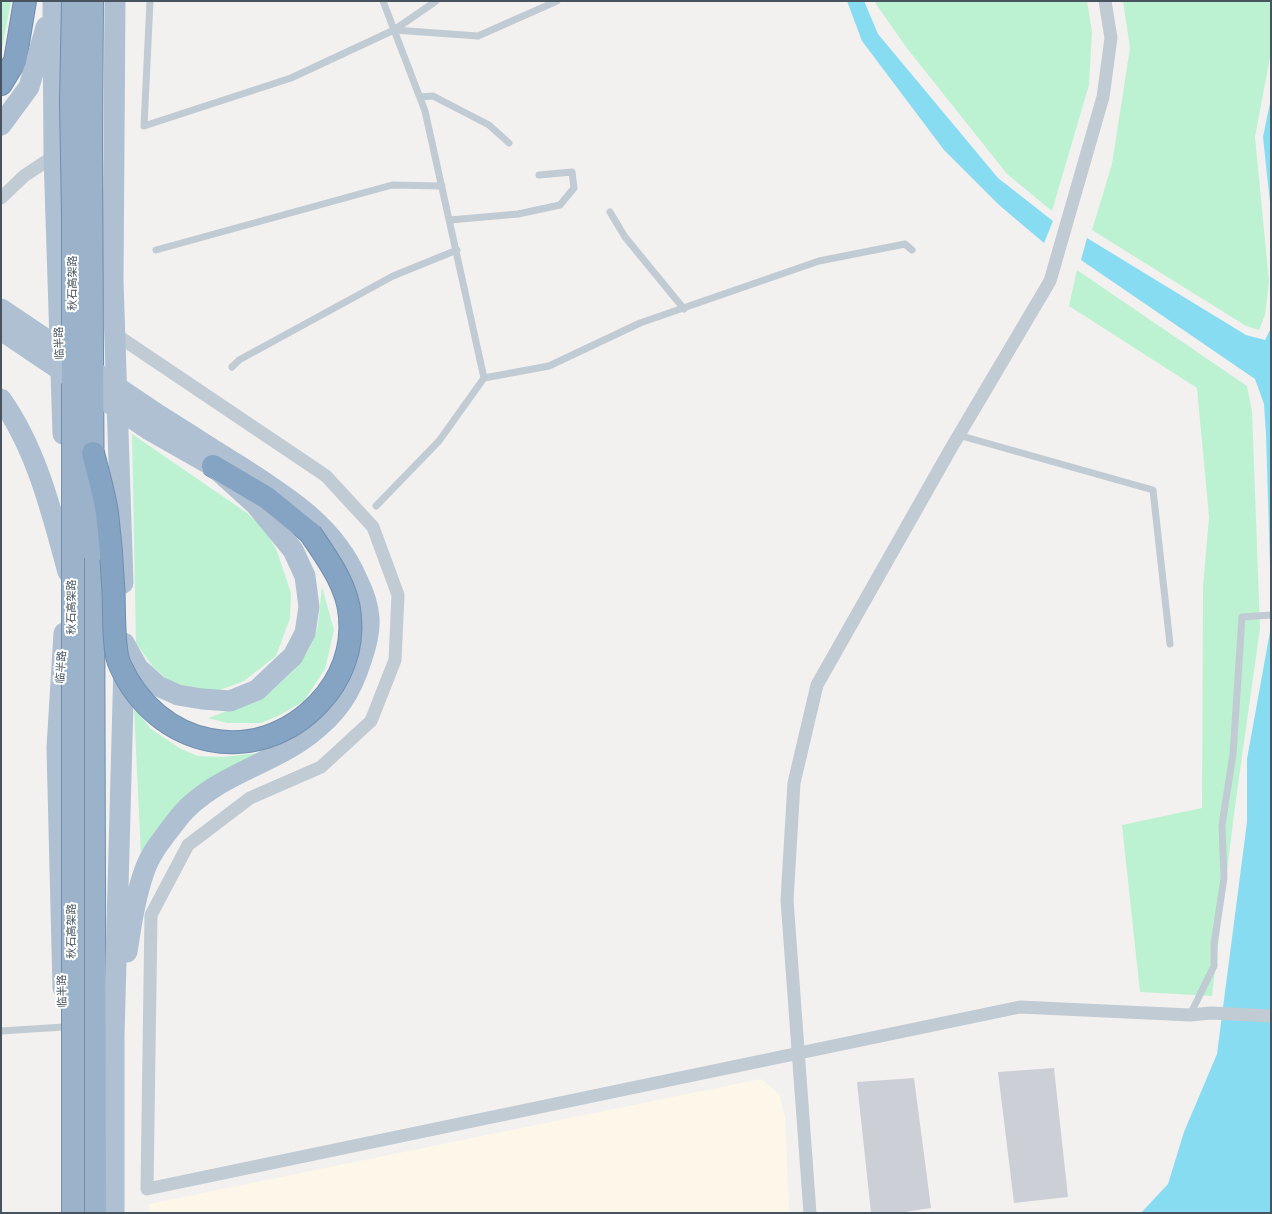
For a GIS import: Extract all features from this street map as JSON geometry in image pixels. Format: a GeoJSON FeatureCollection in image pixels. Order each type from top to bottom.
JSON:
{"type":"FeatureCollection","features":[{"type":"Feature","properties":{"kind":"highway"},"geometry":{"type":"LineString","coordinates":[[1,84],[15,61],[25,1]]}},
{"type":"Feature","properties":{"kind":"highway","name":"秋石高架路"},"geometry":{"type":"LineString","coordinates":[[73,1],[71,102],[74,214],[73,1213]]}},
{"type":"Feature","properties":{"kind":"highway","name":"秋石高架路"},"geometry":{"type":"LineString","coordinates":[[92,1],[90,146],[93,453],[96,1207]]}},
{"type":"Feature","properties":{"kind":"highway"},"geometry":{"type":"LineString","coordinates":[[93,453],[107,512],[119,664],[147,707],[171,724],[199,738],[220,743],[243,743],[267,738],[288,728],[310,712],[331,691],[343,667],[350,642],[350,616],[342,586],[330,562],[310,533],[267,498],[212,466]]}},
{"type":"Feature","properties":{"kind":"main road"},"geometry":{"type":"LineString","coordinates":[[1,125],[29,87],[44,37],[49,1]]}},
{"type":"Feature","properties":{"kind":"main road","name":"临半路"},"geometry":{"type":"LineString","coordinates":[[53,1],[54,156],[68,572],[57,748],[64,1027],[73,1213]]}},
{"type":"Feature","properties":{"kind":"main road"},"geometry":{"type":"LineString","coordinates":[[114,1213],[114,1036],[124,643],[113,281],[115,1]]}},
{"type":"Feature","properties":{"kind":"main road"},"geometry":{"type":"LineString","coordinates":[[1,309],[212,466],[256,505],[293,550],[305,576],[309,607],[305,633],[293,656],[275,675],[257,690],[230,701],[202,699],[178,694],[158,686],[138,668],[124,643]]}},
{"type":"Feature","properties":{"kind":"main road"},"geometry":{"type":"LineString","coordinates":[[1,330],[154,422],[266,483],[305,510],[334,539],[353,569],[364,593],[369,619],[366,646],[358,671],[348,695],[334,714],[308,736],[283,752],[234,776],[207,792],[182,815],[157,846],[144,872],[130,930],[114,1036]]}},
{"type":"Feature","properties":{"kind":"main road"},"geometry":{"type":"LineString","coordinates":[[4,404],[31,452],[68,572]]}},
{"type":"Feature","properties":{"kind":"street"},"geometry":{"type":"LineString","coordinates":[[810,1213],[788,900],[794,783],[817,685],[958,435],[1050,281],[1103,97],[1111,38],[1105,1]]}},
{"type":"Feature","properties":{"kind":"street"},"geometry":{"type":"LineString","coordinates":[[1,198],[24,176],[54,156],[114,144]]}},
{"type":"Feature","properties":{"kind":"street"},"geometry":{"type":"LineString","coordinates":[[115,334],[326,476],[373,527],[398,594],[395,660],[371,721],[321,767],[250,798],[188,845],[151,915],[147,1189],[1020,1007],[1190,1015],[1211,1013],[1271,1016]]}},
{"type":"Feature","properties":{"kind":"lane"},"geometry":{"type":"LineString","coordinates":[[150,1],[144,126],[291,78],[394,30],[436,1]]}},
{"type":"Feature","properties":{"kind":"lane"},"geometry":{"type":"LineString","coordinates":[[383,1],[425,111],[457,250],[484,378]]}},
{"type":"Feature","properties":{"kind":"lane"},"geometry":{"type":"LineString","coordinates":[[394,30],[478,36],[557,1]]}},
{"type":"Feature","properties":{"kind":"lane"},"geometry":{"type":"LineString","coordinates":[[420,97],[433,96],[489,125],[509,143]]}},
{"type":"Feature","properties":{"kind":"lane"},"geometry":{"type":"LineString","coordinates":[[450,220],[518,214],[560,205],[574,188],[572,172],[539,175]]}},
{"type":"Feature","properties":{"kind":"lane"},"geometry":{"type":"LineString","coordinates":[[156,250],[392,185],[442,186]]}},
{"type":"Feature","properties":{"kind":"lane"},"geometry":{"type":"LineString","coordinates":[[610,212],[625,237],[684,309]]}},
{"type":"Feature","properties":{"kind":"lane"},"geometry":{"type":"LineString","coordinates":[[376,506],[440,441],[484,378],[549,366],[640,323],[819,261],[905,244],[912,250]]}},
{"type":"Feature","properties":{"kind":"lane"},"geometry":{"type":"LineString","coordinates":[[232,367],[239,360],[393,276],[457,250]]}},
{"type":"Feature","properties":{"kind":"lane"},"geometry":{"type":"LineString","coordinates":[[958,435],[1153,490],[1170,644]]}},
{"type":"Feature","properties":{"kind":"lane"},"geometry":{"type":"LineString","coordinates":[[1190,1015],[1214,966],[1214,944],[1224,878],[1222,825],[1232,754],[1242,617],[1268,615]]}},
{"type":"Feature","properties":{"kind":"lane"},"geometry":{"type":"LineString","coordinates":[[1,1031],[64,1027]]}},
{"type":"Feature","properties":{"kind":"shaded area"},"geometry":{"type":"Polygon","coordinates":[[[761,1079],[779,1094],[785,1117],[789,1213],[149,1213],[149,1204],[761,1079]]]}},
{"type":"Feature","properties":{"kind":"green space"},"geometry":{"type":"Polygon","coordinates":[[[1,1],[11,1],[1,54],[1,1]]]}},
{"type":"Feature","properties":{"kind":"green space"},"geometry":{"type":"Polygon","coordinates":[[[874,1],[1087,1],[1092,32],[1089,85],[1052,211],[1007,174],[906,47],[874,1]]]}},
{"type":"Feature","properties":{"kind":"green space"},"geometry":{"type":"Polygon","coordinates":[[[1123,1],[1270,1],[1271,52],[1255,137],[1269,282],[1265,315],[1259,330],[1246,326],[1092,230],[1112,164],[1130,48],[1123,1]]]}},
{"type":"Feature","properties":{"kind":"green space"},"geometry":{"type":"Polygon","coordinates":[[[1077,270],[1247,386],[1252,411],[1260,628],[1234,814],[1212,996],[1140,992],[1122,825],[1202,808],[1203,587],[1209,517],[1197,388],[1069,306],[1077,270]]]}},
{"type":"Feature","properties":{"kind":"green space"},"geometry":{"type":"Polygon","coordinates":[[[132,434],[247,513],[265,530],[277,551],[291,593],[290,618],[276,656],[244,681],[217,691],[192,689],[168,680],[153,667],[136,643],[132,434]]]}},
{"type":"Feature","properties":{"kind":"green space"},"geometry":{"type":"Polygon","coordinates":[[[322,587],[334,630],[325,669],[304,701],[280,715],[261,723],[227,723],[208,718],[259,697],[288,676],[300,663],[310,647],[317,629],[322,587]]]}},
{"type":"Feature","properties":{"kind":"green space"},"geometry":{"type":"Polygon","coordinates":[[[134,708],[151,729],[181,749],[198,756],[223,757],[258,753],[186,796],[154,832],[141,855],[134,708]]]}},
{"type":"Feature","properties":{"kind":"water"},"geometry":{"type":"Polygon","coordinates":[[[847,1],[864,1],[878,34],[998,178],[1053,221],[1044,243],[999,205],[944,150],[862,41],[847,1]]]}},
{"type":"Feature","properties":{"kind":"water"},"geometry":{"type":"Polygon","coordinates":[[[1271,98],[1271,212],[1263,137],[1271,98]]]}},
{"type":"Feature","properties":{"kind":"water"},"geometry":{"type":"Polygon","coordinates":[[[1087,238],[1246,335],[1265,340],[1271,328],[1271,599],[1264,404],[1255,379],[1081,260],[1087,238]]]}},
{"type":"Feature","properties":{"kind":"water"},"geometry":{"type":"Polygon","coordinates":[[[1271,626],[1271,1213],[1141,1213],[1168,1184],[1184,1132],[1217,1054],[1247,822],[1247,759],[1271,626]]]}},
{"type":"Feature","properties":{"kind":"building"},"geometry":{"type":"Polygon","coordinates":[[[1054,1068],[1068,1197],[1014,1203],[998,1072],[1054,1068]]]}},
{"type":"Feature","properties":{"kind":"building"},"geometry":{"type":"Polygon","coordinates":[[[914,1078],[931,1208],[898,1213],[871,1213],[857,1082],[914,1078]]]}}]}
